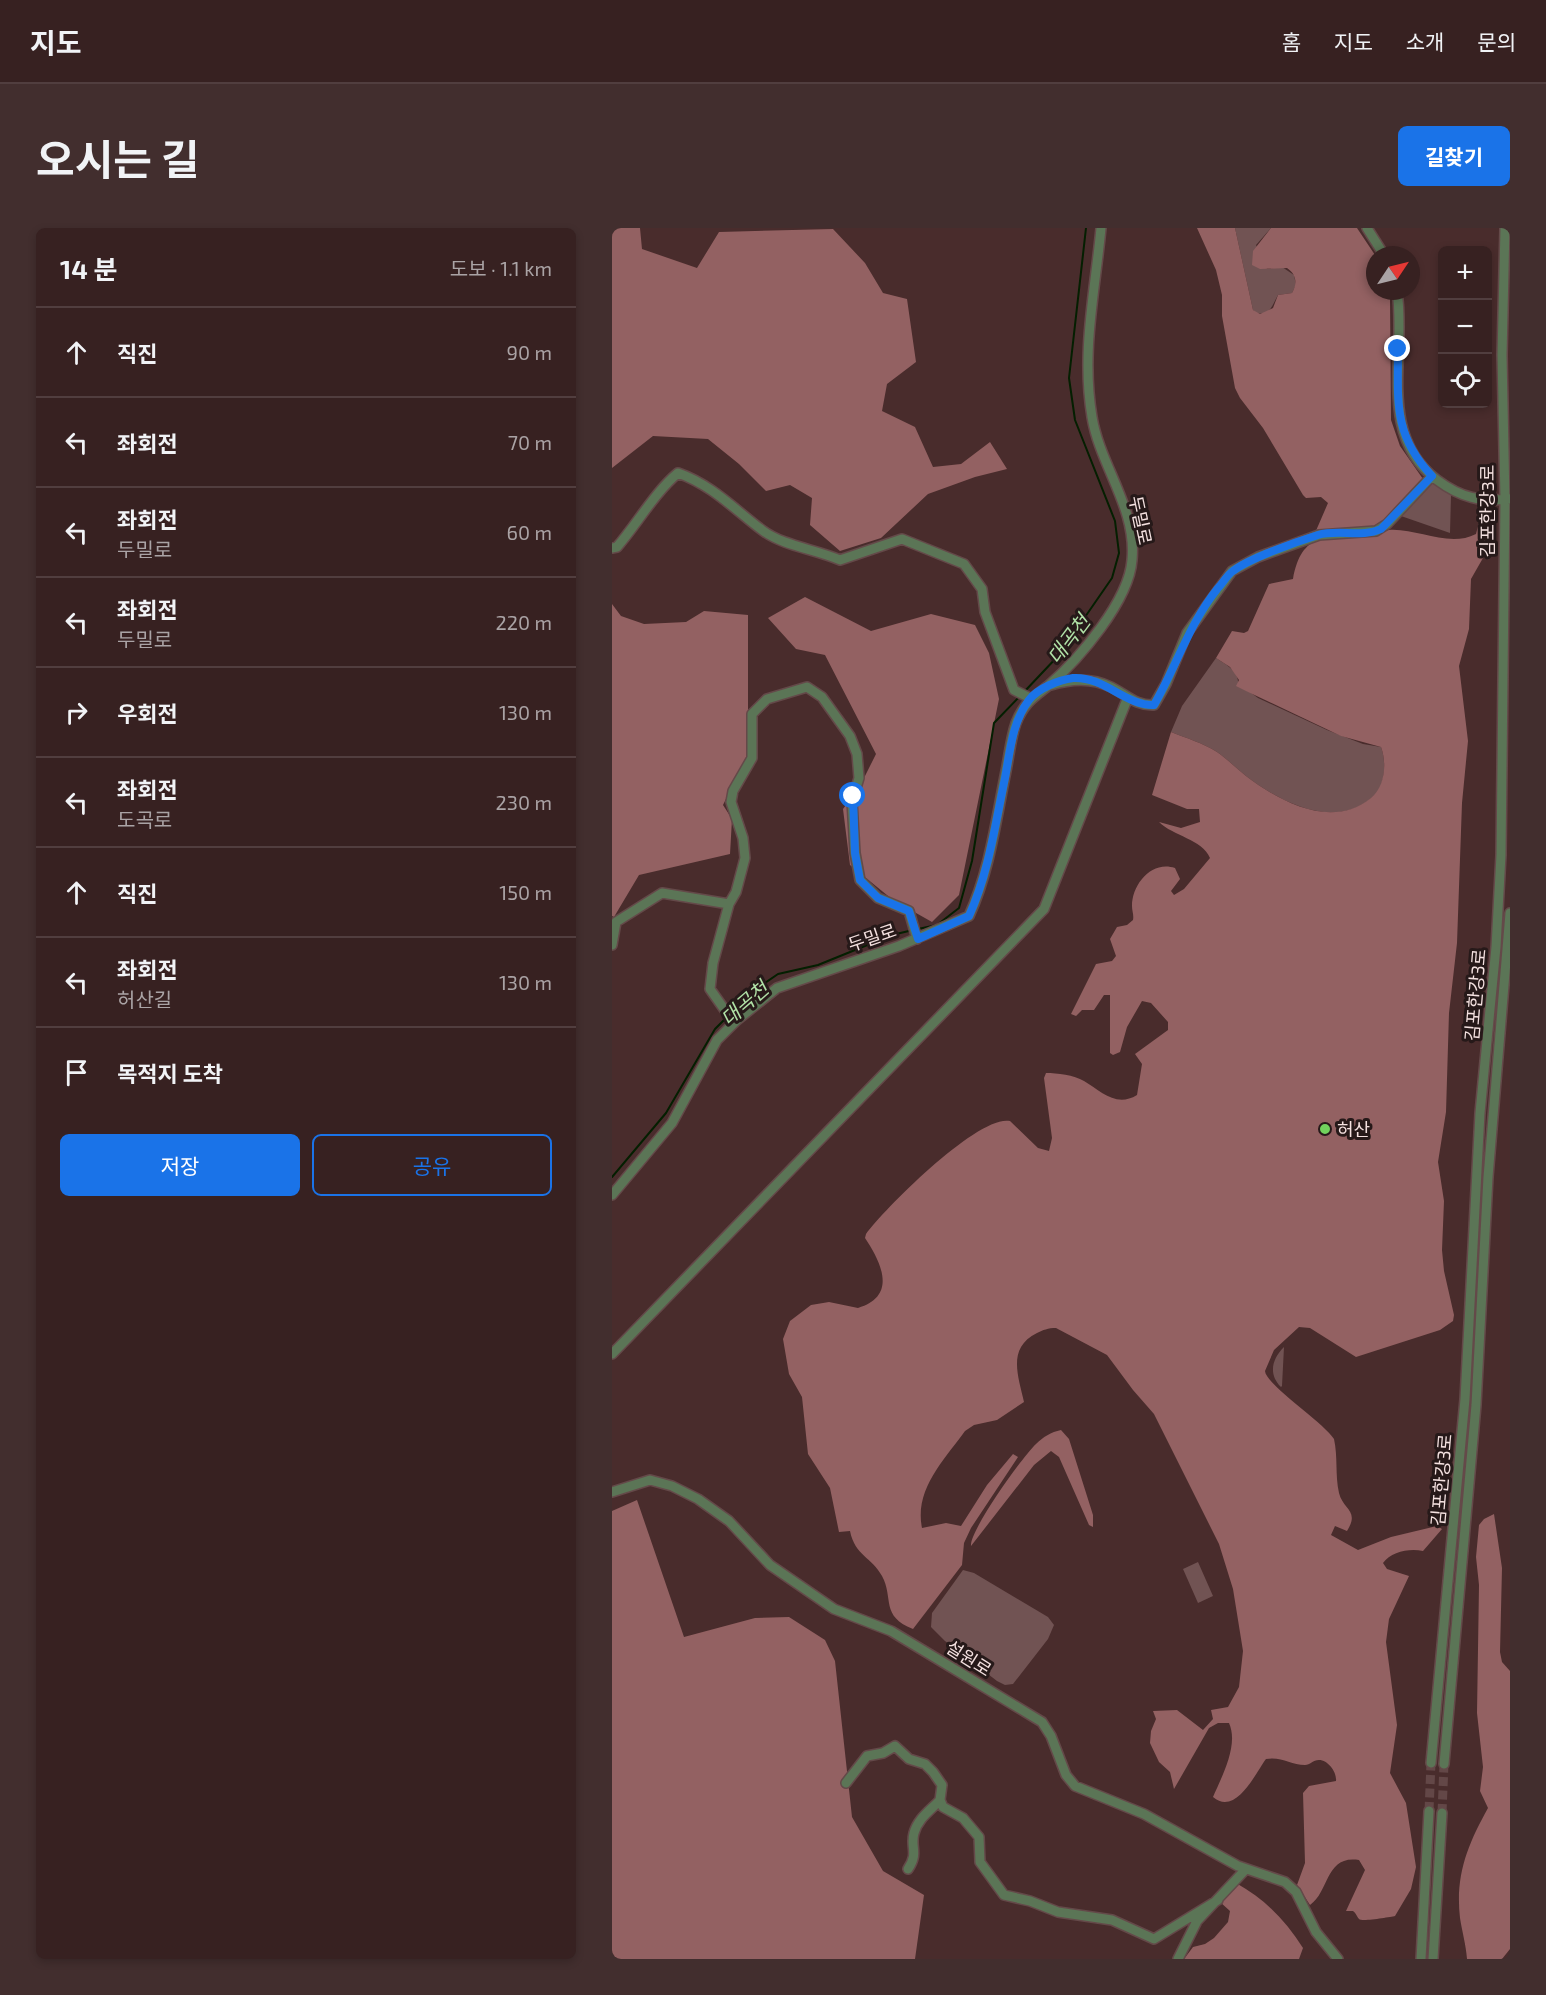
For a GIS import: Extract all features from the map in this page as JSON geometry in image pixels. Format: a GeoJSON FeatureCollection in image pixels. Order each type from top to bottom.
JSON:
{"type":"FeatureCollection","features":[{"type":"Feature","properties":{"kind":"street","name":"두밀로"},"geometry":{"type":"LineString","coordinates":[[612,1195],[672,1123],[730,1018],[777,988],[916,933],[969,916],[983,884],[1016,723],[1025,696],[1048,685],[1077,655],[1118,603],[1127,584],[1132,561],[1132,542],[1124,505],[1092,419],[1089,389],[1086,350],[1101,228]]}},
{"type":"Feature","properties":{"kind":"street"},"geometry":{"type":"LineString","coordinates":[[1367,228],[1378,246]]}},
{"type":"Feature","properties":{"kind":"street","name":"김포한강3로"},"geometry":{"type":"LineString","coordinates":[[1431,1763],[1465,1399],[1480,1113],[1493,982],[1503,780],[1508,499],[1502,355],[1505,228]]}},
{"type":"Feature","properties":{"kind":"street"},"geometry":{"type":"LineString","coordinates":[[1397,300],[1400,421],[1408,446],[1432,476],[1469,499],[1508,499]]}},
{"type":"Feature","properties":{"kind":"street"},"geometry":{"type":"LineString","coordinates":[[612,548],[617,547],[641,519],[664,484],[678,473],[697,480],[762,530],[780,540],[840,560],[902,539],[964,564],[982,589],[985,612],[1014,690],[1025,696]]}},
{"type":"Feature","properties":{"kind":"street"},"geometry":{"type":"LineString","coordinates":[[1048,685],[1074,678],[1109,686],[1142,705],[1154,705],[1166,684],[1187,633],[1232,571],[1258,557],[1331,532],[1371,533],[1381,529],[1432,476]]}},
{"type":"Feature","properties":{"kind":"street"},"geometry":{"type":"LineString","coordinates":[[730,1018],[710,988],[713,963],[729,904],[736,892],[745,858],[743,838],[731,802],[733,791],[752,758],[752,714],[766,699],[807,687],[822,697],[850,736],[857,754],[859,778],[852,801],[855,853],[860,880],[878,898],[909,911],[916,933]]}},
{"type":"Feature","properties":{"kind":"street"},"geometry":{"type":"LineString","coordinates":[[612,1354],[1044,909],[1128,697]]}},
{"type":"Feature","properties":{"kind":"street"},"geometry":{"type":"LineString","coordinates":[[612,945],[616,922],[662,892],[729,904]]}},
{"type":"Feature","properties":{"kind":"street","name":"김포한강3로"},"geometry":{"type":"LineString","coordinates":[[1444,1764],[1476,1406],[1488,1177],[1501,1030],[1507,995],[1510,913]]}},
{"type":"Feature","properties":{"kind":"street"},"geometry":{"type":"LineString","coordinates":[[1493,982],[1507,983]]}},
{"type":"Feature","properties":{"kind":"street"},"geometry":{"type":"LineString","coordinates":[[1491,994],[1507,995]]}},
{"type":"Feature","properties":{"kind":"street"},"geometry":{"type":"LineString","coordinates":[[1501,1030],[1510,1016]]}},
{"type":"Feature","properties":{"kind":"street","name":"설원로"},"geometry":{"type":"LineString","coordinates":[[612,1492],[650,1480],[672,1486],[699,1499],[729,1521],[770,1565],[834,1609],[891,1631],[1042,1722],[1052,1736],[1066,1775],[1075,1786],[1144,1814],[1206,1850],[1246,1869],[1279,1879],[1292,1887],[1316,1932],[1338,1959]]}},
{"type":"Feature","properties":{"kind":"street"},"geometry":{"type":"LineString","coordinates":[[846,1783],[867,1756],[883,1753],[897,1745],[907,1758],[927,1765],[942,1785],[940,1800],[943,1806],[963,1818],[976,1833],[980,1842],[980,1862],[999,1890],[1008,1898],[1030,1900],[1058,1912],[1112,1920],[1154,1939],[1218,1900]]}},
{"type":"Feature","properties":{"kind":"street"},"geometry":{"type":"LineString","coordinates":[[908,1869],[915,1856],[914,1832],[928,1810],[940,1800]]}},
{"type":"Feature","properties":{"kind":"street"},"geometry":{"type":"LineString","coordinates":[[1421,1959],[1429,1811]]}},
{"type":"Feature","properties":{"kind":"street"},"geometry":{"type":"LineString","coordinates":[[1433,1959],[1442,1813]]}},
{"type":"Feature","properties":{"kind":"street"},"geometry":{"type":"LineString","coordinates":[[1178,1959],[1197,1921],[1246,1869]]}},
{"type":"Feature","properties":{"kind":"shaded area"},"geometry":{"type":"Polygon","coordinates":[[[612,228],[640,228],[642,249],[697,268],[719,232],[833,229],[865,263],[883,293],[907,299],[916,362],[887,384],[882,411],[915,427],[933,467],[961,464],[990,442],[1007,469],[975,477],[928,494],[881,538],[840,551],[810,525],[812,498],[790,485],[766,491],[739,464],[708,439],[653,436],[612,468],[612,228]]]}},
{"type":"Feature","properties":{"kind":"shaded area"},"geometry":{"type":"Polygon","coordinates":[[[1197,228],[1235,228],[1253,310],[1260,314],[1273,308],[1278,295],[1292,293],[1295,286],[1294,276],[1287,268],[1260,269],[1252,265],[1253,251],[1271,228],[1357,228],[1369,246],[1366,246],[1366,300],[1390,300],[1391,420],[1400,446],[1423,479],[1390,516],[1374,527],[1315,533],[1328,503],[1321,497],[1306,498],[1303,495],[1263,428],[1235,388],[1222,316],[1222,295],[1216,270],[1197,228]]]}},
{"type":"Feature","properties":{"kind":"shaded area"},"geometry":{"type":"Polygon","coordinates":[[[1235,228],[1271,228],[1256,245],[1267,269],[1282,267],[1294,275],[1296,285],[1292,293],[1278,295],[1265,313],[1256,313],[1253,310],[1235,228]]]}},
{"type":"Feature","properties":{"kind":"shaded area"},"geometry":{"type":"Polygon","coordinates":[[[1430,482],[1451,495],[1450,533],[1401,516],[1430,482]]]}},
{"type":"Feature","properties":{"kind":"shaded area"},"geometry":{"type":"Polygon","coordinates":[[[1480,518],[1489,519],[1487,551],[1471,579],[1469,629],[1459,666],[1468,741],[1462,803],[1457,943],[1449,1013],[1446,1112],[1438,1162],[1444,1201],[1442,1250],[1444,1271],[1454,1315],[1453,1321],[1440,1330],[1356,1357],[1310,1328],[1299,1327],[1274,1350],[1265,1371],[1284,1394],[1328,1431],[1334,1439],[1339,1493],[1352,1519],[1347,1531],[1335,1526],[1331,1535],[1358,1550],[1391,1537],[1437,1526],[1442,1529],[1423,1551],[1401,1552],[1386,1559],[1383,1563],[1387,1569],[1409,1576],[1389,1619],[1386,1642],[1397,1725],[1390,1773],[1406,1803],[1416,1867],[1411,1889],[1395,1916],[1361,1920],[1353,1911],[1346,1911],[1365,1870],[1359,1860],[1348,1860],[1334,1868],[1310,1905],[1297,1885],[1305,1863],[1303,1793],[1309,1786],[1336,1781],[1329,1764],[1319,1760],[1305,1765],[1266,1759],[1251,1782],[1237,1797],[1221,1802],[1213,1797],[1231,1751],[1232,1732],[1229,1723],[1218,1723],[1209,1728],[1174,1789],[1170,1772],[1159,1762],[1150,1743],[1151,1731],[1156,1719],[1153,1711],[1177,1710],[1203,1730],[1213,1719],[1211,1710],[1228,1707],[1239,1687],[1243,1651],[1233,1589],[1219,1544],[1154,1414],[1107,1355],[1056,1328],[1037,1333],[1021,1346],[1017,1363],[1024,1402],[997,1420],[974,1425],[965,1431],[940,1464],[927,1488],[921,1514],[922,1528],[946,1523],[961,1526],[987,1485],[1013,1454],[1018,1457],[971,1528],[964,1543],[962,1565],[913,1629],[903,1624],[892,1612],[882,1576],[856,1546],[850,1531],[839,1532],[830,1488],[808,1454],[802,1397],[789,1374],[783,1339],[790,1321],[811,1305],[829,1302],[858,1308],[870,1303],[878,1295],[882,1287],[882,1278],[876,1257],[865,1238],[866,1234],[912,1185],[977,1132],[996,1123],[1010,1121],[1038,1148],[1049,1151],[1052,1138],[1044,1078],[1046,1073],[1075,1077],[1115,1099],[1129,1099],[1137,1095],[1142,1064],[1135,1054],[1168,1030],[1168,1022],[1151,1003],[1142,1001],[1127,1027],[1120,1052],[1113,1055],[1110,1053],[1110,995],[1104,995],[1094,1010],[1082,1010],[1076,1016],[1071,1014],[1096,964],[1112,961],[1116,956],[1110,939],[1117,927],[1127,925],[1133,920],[1132,906],[1135,890],[1145,876],[1159,867],[1175,868],[1180,879],[1171,891],[1174,895],[1184,889],[1210,858],[1201,846],[1159,822],[1181,828],[1200,822],[1199,809],[1187,809],[1152,795],[1171,732],[1212,749],[1274,795],[1307,809],[1340,812],[1356,807],[1376,793],[1384,774],[1381,747],[1341,736],[1236,686],[1239,680],[1230,667],[1216,658],[1232,631],[1244,633],[1248,631],[1269,584],[1293,579],[1297,563],[1303,552],[1318,540],[1389,530],[1444,538],[1466,538],[1476,534],[1480,518]]]}},
{"type":"Feature","properties":{"kind":"shaded area"},"geometry":{"type":"Polygon","coordinates":[[[805,597],[871,631],[931,614],[975,625],[989,653],[999,699],[959,895],[932,922],[893,900],[850,865],[843,809],[860,786],[876,754],[825,655],[796,649],[768,618],[805,597]]]}},
{"type":"Feature","properties":{"kind":"shaded area"},"geometry":{"type":"Polygon","coordinates":[[[612,604],[621,616],[644,624],[686,622],[704,611],[748,615],[748,754],[723,805],[732,819],[730,854],[639,875],[614,917],[612,916],[612,604]]]}},
{"type":"Feature","properties":{"kind":"shaded area"},"geometry":{"type":"Polygon","coordinates":[[[1216,658],[1234,671],[1238,683],[1258,698],[1327,730],[1363,744],[1381,747],[1384,772],[1381,785],[1375,795],[1360,806],[1344,811],[1309,810],[1292,804],[1260,786],[1212,749],[1171,732],[1182,706],[1216,658]]]}},
{"type":"Feature","properties":{"kind":"shaded area"},"geometry":{"type":"Polygon","coordinates":[[[1284,1347],[1281,1387],[1274,1377],[1273,1367],[1284,1347]]]}},
{"type":"Feature","properties":{"kind":"shaded area"},"geometry":{"type":"Polygon","coordinates":[[[1061,1430],[1069,1439],[1093,1515],[1093,1527],[1089,1525],[1059,1457],[1051,1451],[1034,1465],[971,1546],[978,1525],[987,1510],[1029,1451],[1041,1439],[1061,1430]]]}},
{"type":"Feature","properties":{"kind":"shaded area"},"geometry":{"type":"Polygon","coordinates":[[[637,1500],[684,1637],[755,1618],[789,1617],[825,1640],[835,1661],[852,1817],[883,1871],[924,1895],[915,1959],[612,1959],[612,1511],[637,1500]]]}},
{"type":"Feature","properties":{"kind":"shaded area"},"geometry":{"type":"Polygon","coordinates":[[[1494,1514],[1502,1568],[1500,1652],[1502,1662],[1510,1671],[1510,1949],[1502,1959],[1467,1959],[1460,1918],[1459,1888],[1469,1847],[1488,1808],[1480,1791],[1483,1767],[1477,1713],[1479,1585],[1476,1557],[1479,1525],[1484,1519],[1494,1514]]]}},
{"type":"Feature","properties":{"kind":"shaded area"},"geometry":{"type":"Polygon","coordinates":[[[1198,1562],[1213,1596],[1198,1603],[1183,1569],[1198,1562]]]}},
{"type":"Feature","properties":{"kind":"shaded area"},"geometry":{"type":"Polygon","coordinates":[[[963,1570],[974,1573],[1048,1617],[1054,1625],[1048,1639],[1013,1684],[1005,1685],[997,1681],[945,1641],[931,1627],[932,1613],[963,1570]]]}},
{"type":"Feature","properties":{"kind":"shaded area"},"geometry":{"type":"Polygon","coordinates":[[[1236,1883],[1265,1903],[1289,1929],[1303,1948],[1299,1959],[1184,1959],[1193,1947],[1205,1944],[1214,1938],[1228,1922],[1230,1911],[1220,1902],[1236,1883]]]}},
{"type":"Feature","properties":{"kind":"waterway","name":"대곡천"},"geometry":{"type":"LineString","coordinates":[[1024,692],[1058,656],[1112,578],[1119,553],[1115,521],[1075,420],[1069,378],[1086,228]]}},
{"type":"Feature","properties":{"kind":"waterway","name":"대곡천"},"geometry":{"type":"LineString","coordinates":[[918,929],[937,925],[959,908],[972,861],[994,723],[1020,696]]}},
{"type":"Feature","properties":{"kind":"waterway","name":"대곡천"},"geometry":{"type":"LineString","coordinates":[[730,1014],[749,994],[778,974],[818,965],[892,935],[913,930]]}},
{"type":"Feature","properties":{"kind":"waterway","name":"대곡천"},"geometry":{"type":"LineString","coordinates":[[612,1177],[666,1113],[715,1029],[726,1018]]}},
{"type":"Feature","properties":{"kind":"tunnel"},"geometry":{"type":"LineString","coordinates":[[1429,1811],[1431,1763]]}},
{"type":"Feature","properties":{"kind":"tunnel"},"geometry":{"type":"LineString","coordinates":[[1442,1813],[1444,1764]]}},
{"type":"Feature","properties":{"kind":"place","name":"허산"},"geometry":{"type":"Point","coordinates":[1325,1129]}},
{"type":"Feature","properties":{"kind":"route"},"geometry":{"type":"LineString","coordinates":[[853,796],[857,872],[860,880],[868,889],[878,898],[909,911],[914,920],[918,939],[969,916],[983,884],[1016,723],[1030,699],[1048,685],[1074,678],[1109,686],[1142,705],[1154,705],[1166,684],[1187,633],[1232,571],[1258,557],[1325,533],[1371,533],[1381,529],[1432,476],[1408,446],[1400,421],[1398,349]]}}]}
